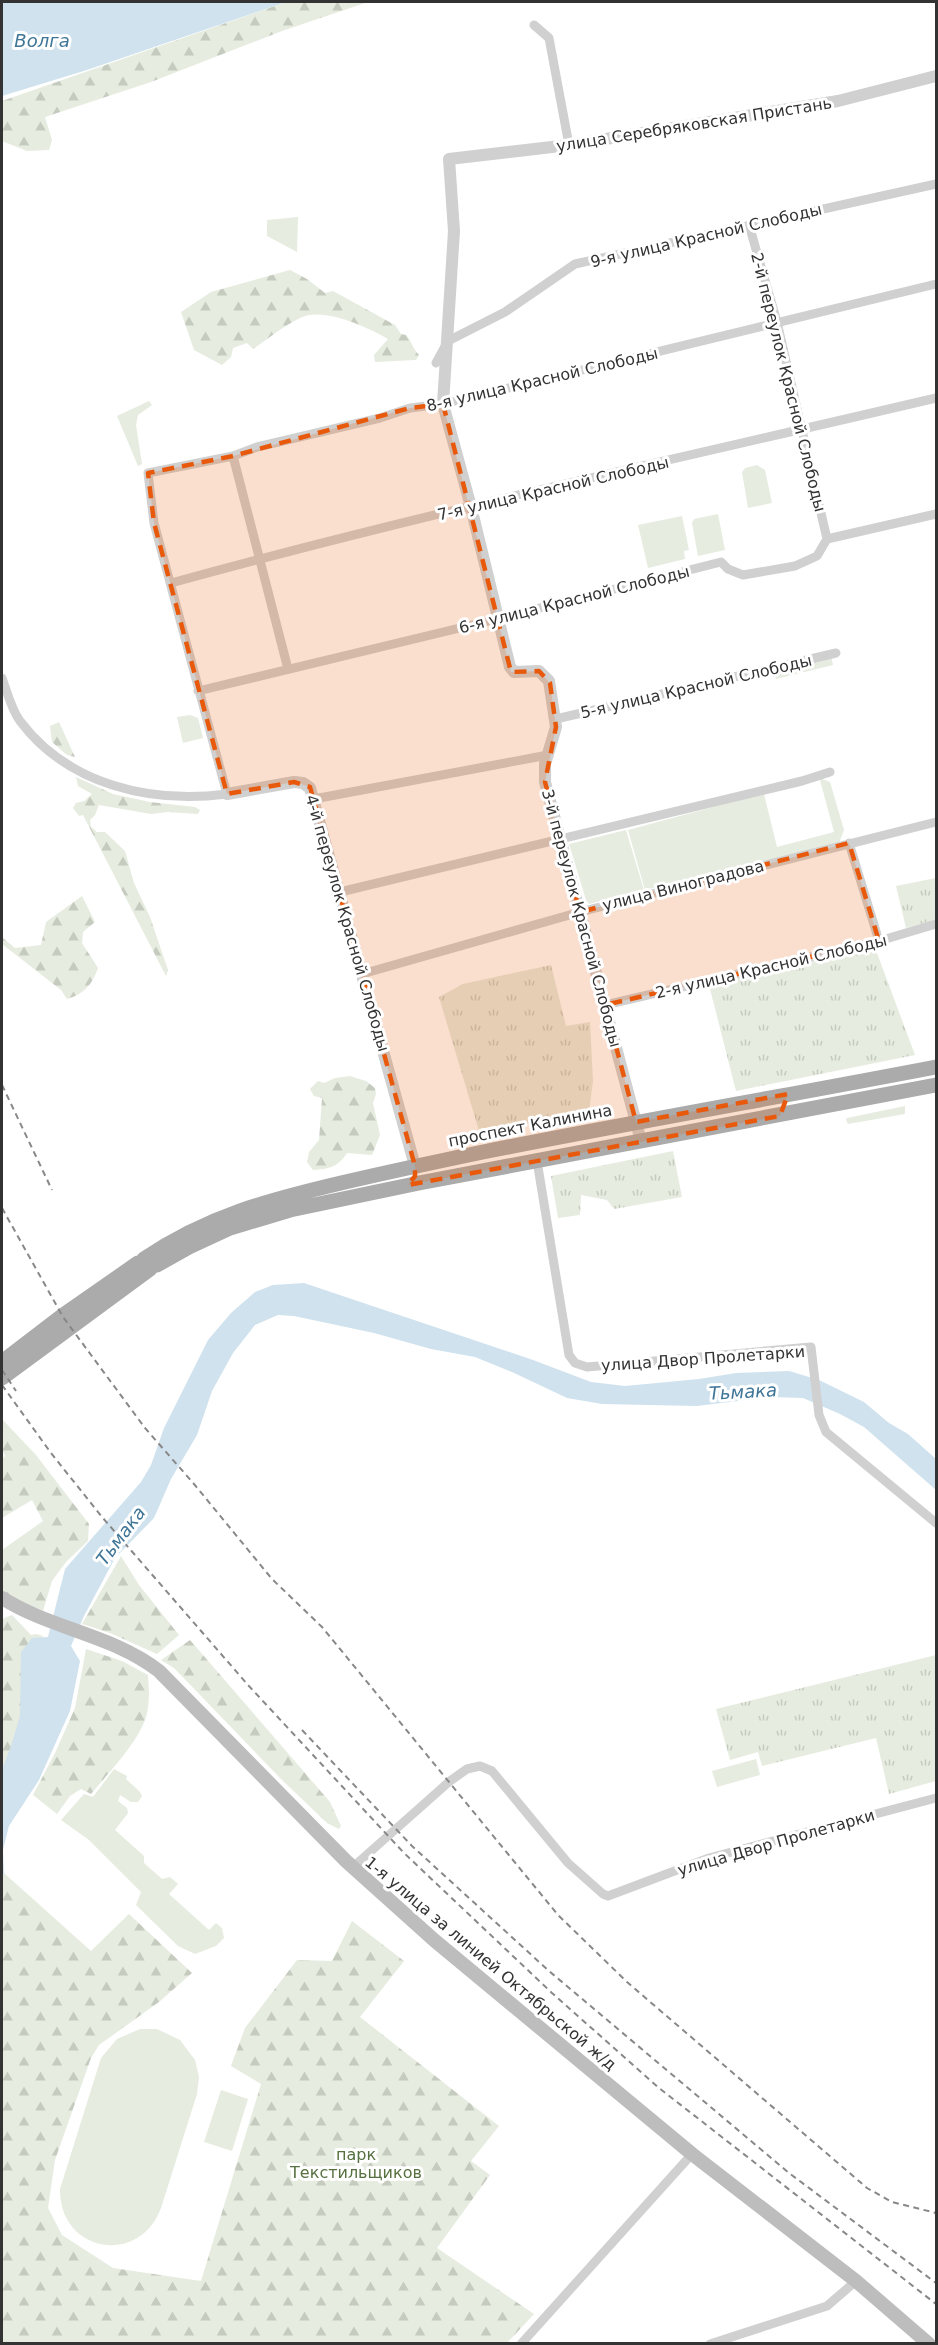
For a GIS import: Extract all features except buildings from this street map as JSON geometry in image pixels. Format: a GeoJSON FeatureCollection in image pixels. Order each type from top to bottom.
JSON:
{"type":"FeatureCollection","features":[{"type":"Feature","properties":{"kind":"main road","name":"проспект Калинина"},"geometry":{"type":"LineString","coordinates":[[19,1357],[62,1316],[147,1264],[198,1227],[274,1199],[415,1166],[636,1122],[936,1067]]}},
{"type":"Feature","properties":{"kind":"main road","name":"проспект Калинина"},"geometry":{"type":"LineString","coordinates":[[147,1264],[255,1219],[290,1210],[408,1185],[936,1085]]}},
{"type":"Feature","properties":{"kind":"main road"},"geometry":{"type":"LineString","coordinates":[[780,1116],[782,1104],[788,1094]]}},
{"type":"Feature","properties":{"kind":"main road"},"geometry":{"type":"LineString","coordinates":[[537,1161],[539,1150],[546,1140]]}},
{"type":"Feature","properties":{"kind":"main road"},"geometry":{"type":"LineString","coordinates":[[408,1185],[415,1176],[415,1166]]}},
{"type":"Feature","properties":{"kind":"main road"},"geometry":{"type":"LineString","coordinates":[[2,1362],[19,1357]]}},
{"type":"Feature","properties":{"kind":"main road"},"geometry":{"type":"LineString","coordinates":[[2,1378],[19,1357]]}},
{"type":"Feature","properties":{"kind":"main road","name":"1-я улица за линией Октябрьской ж/д"},"geometry":{"type":"LineString","coordinates":[[2,1598],[123,1649],[151,1665],[353,1867],[434,1940],[692,2154],[856,2281],[929,2343]]}},
{"type":"Feature","properties":{"kind":"street"},"geometry":{"type":"LineString","coordinates":[[534,25],[549,38],[569,145]]}},
{"type":"Feature","properties":{"kind":"street","name":"улица Серебряковская Пристань"},"geometry":{"type":"LineString","coordinates":[[449,159],[569,145],[838,101],[936,76]]}},
{"type":"Feature","properties":{"kind":"street","name":"3-й переулок Красной Слободы"},"geometry":{"type":"LineString","coordinates":[[449,159],[454,231],[443,404],[471,507],[510,668],[516,672],[537,671],[546,676],[550,683],[555,735],[545,766],[545,782],[641,1141]]}},
{"type":"Feature","properties":{"kind":"street","name":"9-я улица Красной Слободы"},"geometry":{"type":"LineString","coordinates":[[448,341],[505,312],[574,264],[936,184]]}},
{"type":"Feature","properties":{"kind":"street","name":"2-й переулок Красной Слободы"},"geometry":{"type":"LineString","coordinates":[[749,225],[777,322],[827,539]]}},
{"type":"Feature","properties":{"kind":"street","name":"8-я улица Красной Слободы"},"geometry":{"type":"LineString","coordinates":[[171,583],[154,523],[148,473],[233,456],[257,447],[380,418],[410,408],[443,404],[936,284]]}},
{"type":"Feature","properties":{"kind":"street"},"geometry":{"type":"LineString","coordinates":[[436,363],[448,341]]}},
{"type":"Feature","properties":{"kind":"street","name":"7-я улица Красной Слободы"},"geometry":{"type":"LineString","coordinates":[[171,583],[471,507],[936,398]]}},
{"type":"Feature","properties":{"kind":"street"},"geometry":{"type":"LineString","coordinates":[[233,456],[288,669]]}},
{"type":"Feature","properties":{"kind":"street"},"geometry":{"type":"LineString","coordinates":[[827,539],[936,514]]}},
{"type":"Feature","properties":{"kind":"street","name":"6-я улица Красной Слободы"},"geometry":{"type":"LineString","coordinates":[[198,691],[721,562],[728,569],[743,575],[795,566],[817,555],[827,539]]}},
{"type":"Feature","properties":{"kind":"street"},"geometry":{"type":"LineString","coordinates":[[171,583],[227,794]]}},
{"type":"Feature","properties":{"kind":"street","name":"5-я улица Красной Слободы"},"geometry":{"type":"LineString","coordinates":[[555,718],[836,653]]}},
{"type":"Feature","properties":{"kind":"street","name":"4-й переулок Красной Слободы"},"geometry":{"type":"LineString","coordinates":[[2,678],[18,719],[41,746],[74,769],[114,787],[159,797],[192,799],[297,782],[310,788],[415,1166]]}},
{"type":"Feature","properties":{"kind":"street"},"geometry":{"type":"LineString","coordinates":[[314,799],[548,755]]}},
{"type":"Feature","properties":{"kind":"street"},"geometry":{"type":"LineString","coordinates":[[340,892],[802,781],[830,772]]}},
{"type":"Feature","properties":{"kind":"street","name":"улица Виноградова"},"geometry":{"type":"LineString","coordinates":[[362,974],[580,912],[936,822]]}},
{"type":"Feature","properties":{"kind":"street"},"geometry":{"type":"LineString","coordinates":[[849,843],[879,941]]}},
{"type":"Feature","properties":{"kind":"street","name":"2-я улица Красной Слободы"},"geometry":{"type":"LineString","coordinates":[[605,1005],[879,941],[936,924]]}},
{"type":"Feature","properties":{"kind":"street","name":"улица Двор Пролетарки"},"geometry":{"type":"LineString","coordinates":[[537,1161],[569,1355],[575,1364],[587,1367],[811,1347],[819,1414],[822,1425],[829,1435],[936,1523]]}},
{"type":"Feature","properties":{"kind":"street","name":"улица Двор Пролетарки"},"geometry":{"type":"LineString","coordinates":[[353,1867],[450,1781],[467,1769],[476,1766],[491,1769],[568,1863],[597,1890],[608,1896],[709,1858],[936,1798]]}},
{"type":"Feature","properties":{"kind":"street"},"geometry":{"type":"LineString","coordinates":[[521,2343],[692,2154]]}},
{"type":"Feature","properties":{"kind":"street"},"geometry":{"type":"LineString","coordinates":[[711,2343],[737,2340],[827,2306],[856,2281]]}},
{"type":"Feature","properties":{"kind":"highlighted area"},"geometry":{"type":"Polygon","coordinates":[[[443,404],[511,672],[539,671],[550,683],[556,727],[545,782],[580,912],[849,843],[879,941],[605,1005],[636,1122],[788,1094],[780,1116],[408,1185],[415,1176],[415,1166],[310,787],[294,782],[227,794],[154,523],[148,473],[233,456],[410,408],[443,404]]]}},
{"type":"Feature","properties":{"kind":"green space"},"geometry":{"type":"Polygon","coordinates":[[[286,2],[368,2],[282,31],[151,82],[45,117],[52,140],[49,150],[27,151],[2,141],[2,101],[286,2]]]}},
{"type":"Feature","properties":{"kind":"green space"},"geometry":{"type":"Polygon","coordinates":[[[298,217],[297,252],[267,236],[267,220],[298,217]]]}},
{"type":"Feature","properties":{"kind":"green space"},"geometry":{"type":"Polygon","coordinates":[[[290,270],[307,279],[325,293],[333,291],[395,325],[401,334],[406,335],[410,340],[419,355],[416,360],[375,362],[374,355],[388,339],[357,324],[332,316],[320,315],[309,315],[294,321],[253,349],[247,343],[233,348],[231,357],[222,365],[194,350],[181,312],[211,292],[290,270]]]}},
{"type":"Feature","properties":{"kind":"green space"},"geometry":{"type":"Polygon","coordinates":[[[149,401],[152,405],[138,415],[136,425],[142,464],[138,466],[117,416],[149,401]]]}},
{"type":"Feature","properties":{"kind":"green space"},"geometry":{"type":"Polygon","coordinates":[[[757,465],[765,470],[772,503],[748,508],[742,472],[745,468],[757,465]]]}},
{"type":"Feature","properties":{"kind":"green space"},"geometry":{"type":"Polygon","coordinates":[[[718,514],[725,550],[698,556],[692,523],[694,519],[718,514]]]}},
{"type":"Feature","properties":{"kind":"green space"},"geometry":{"type":"Polygon","coordinates":[[[682,516],[689,550],[684,551],[685,559],[648,568],[638,525],[682,516]]]}},
{"type":"Feature","properties":{"kind":"green space"},"geometry":{"type":"Polygon","coordinates":[[[831,656],[833,665],[776,679],[774,669],[831,656]]]}},
{"type":"Feature","properties":{"kind":"green space"},"geometry":{"type":"Polygon","coordinates":[[[190,715],[198,718],[203,738],[183,743],[177,717],[190,715]]]}},
{"type":"Feature","properties":{"kind":"green space"},"geometry":{"type":"Polygon","coordinates":[[[59,722],[75,757],[67,755],[52,742],[50,726],[59,722]]]}},
{"type":"Feature","properties":{"kind":"green space"},"geometry":{"type":"Polygon","coordinates":[[[76,777],[113,794],[150,802],[195,807],[200,810],[198,814],[168,812],[151,814],[99,805],[90,820],[91,827],[97,832],[105,832],[125,851],[134,883],[150,917],[168,970],[166,976],[83,815],[79,816],[73,808],[76,803],[84,801],[92,794],[78,786],[76,777]]]}},
{"type":"Feature","properties":{"kind":"green space"},"geometry":{"type":"Polygon","coordinates":[[[820,778],[830,782],[844,830],[839,843],[645,890],[628,830],[820,778]],[[820,780],[764,794],[777,847],[834,832],[820,780]]]}},
{"type":"Feature","properties":{"kind":"green space"},"geometry":{"type":"Polygon","coordinates":[[[626,830],[644,890],[589,904],[569,844],[626,830]]]}},
{"type":"Feature","properties":{"kind":"green space"},"geometry":{"type":"Polygon","coordinates":[[[936,878],[936,920],[906,928],[896,886],[936,878]]]}},
{"type":"Feature","properties":{"kind":"green space"},"geometry":{"type":"Polygon","coordinates":[[[82,896],[95,922],[83,932],[82,943],[98,968],[87,988],[67,999],[61,990],[2,944],[3,938],[15,948],[41,945],[46,922],[82,896]]]}},
{"type":"Feature","properties":{"kind":"green space"},"geometry":{"type":"Polygon","coordinates":[[[874,945],[915,1055],[736,1091],[709,985],[874,945]]]}},
{"type":"Feature","properties":{"kind":"green space"},"geometry":{"type":"Polygon","coordinates":[[[551,965],[566,1026],[590,1022],[593,1081],[589,1111],[480,1134],[439,997],[463,984],[551,965]]]}},
{"type":"Feature","properties":{"kind":"green space"},"geometry":{"type":"Polygon","coordinates":[[[350,1076],[366,1081],[375,1088],[373,1103],[380,1135],[372,1155],[347,1153],[333,1166],[313,1170],[307,1162],[309,1152],[319,1140],[322,1098],[314,1096],[310,1089],[318,1081],[324,1083],[335,1078],[350,1076]]]}},
{"type":"Feature","properties":{"kind":"green space"},"geometry":{"type":"Polygon","coordinates":[[[905,1106],[905,1114],[848,1124],[846,1120],[847,1118],[905,1106]]]}},
{"type":"Feature","properties":{"kind":"green space"},"geometry":{"type":"Polygon","coordinates":[[[673,1151],[682,1197],[614,1209],[607,1200],[581,1195],[580,1215],[558,1218],[551,1176],[673,1151]]]}},
{"type":"Feature","properties":{"kind":"green space"},"geometry":{"type":"Polygon","coordinates":[[[2,1419],[36,1455],[89,1524],[88,1541],[66,1562],[52,1581],[43,1611],[2,1593],[2,1550],[43,1521],[32,1500],[2,1518],[2,1459],[5,1456],[2,1449],[2,1419]]]}},
{"type":"Feature","properties":{"kind":"green space"},"geometry":{"type":"Polygon","coordinates":[[[121,1556],[139,1585],[179,1635],[157,1654],[110,1633],[82,1624],[121,1556]]]}},
{"type":"Feature","properties":{"kind":"green space"},"geometry":{"type":"Polygon","coordinates":[[[12,1615],[31,1635],[43,1636],[31,1705],[2,1770],[2,1619],[12,1615]]]}},
{"type":"Feature","properties":{"kind":"green space"},"geometry":{"type":"Polygon","coordinates":[[[190,1640],[330,1802],[341,1826],[339,1829],[327,1823],[280,1778],[174,1668],[161,1660],[190,1640]]]}},
{"type":"Feature","properties":{"kind":"green space"},"geometry":{"type":"Polygon","coordinates":[[[86,1649],[122,1661],[148,1675],[147,1712],[137,1736],[114,1768],[91,1794],[81,1789],[70,1796],[57,1814],[33,1795],[75,1708],[86,1649]]]}},
{"type":"Feature","properties":{"kind":"green space"},"geometry":{"type":"Polygon","coordinates":[[[936,1655],[936,1781],[889,1794],[876,1738],[762,1766],[758,1752],[730,1760],[716,1709],[936,1655]]]}},
{"type":"Feature","properties":{"kind":"green space"},"geometry":{"type":"Polygon","coordinates":[[[756,1759],[760,1775],[717,1787],[712,1771],[756,1759]]]}},
{"type":"Feature","properties":{"kind":"green space"},"geometry":{"type":"Polygon","coordinates":[[[114,1769],[127,1776],[126,1779],[142,1796],[138,1802],[131,1802],[120,1795],[118,1801],[127,1808],[128,1813],[115,1830],[144,1856],[144,1863],[162,1879],[170,1877],[178,1884],[169,1894],[209,1930],[216,1923],[222,1928],[224,1938],[216,1946],[195,1954],[178,1946],[136,1905],[141,1892],[89,1840],[61,1820],[84,1794],[93,1797],[114,1769]]]}},
{"type":"Feature","properties":{"kind":"green space","name":"парк Текстильщиков"},"geometry":{"type":"Polygon","coordinates":[[[4,1873],[91,1951],[129,1914],[192,1973],[159,2002],[99,2045],[91,2058],[55,2160],[48,2208],[62,2235],[113,2268],[201,2281],[261,2084],[231,2066],[245,2028],[297,1960],[332,1961],[352,1921],[404,1961],[360,2017],[499,2126],[471,2161],[490,2175],[437,2248],[534,2314],[507,2343],[2,2343],[2,1879],[4,1873]]]}},
{"type":"Feature","properties":{"kind":"green space"},"geometry":{"type":"Polygon","coordinates":[[[140,2029],[157,2029],[180,2040],[195,2060],[199,2077],[197,2094],[161,2208],[150,2227],[136,2239],[119,2245],[102,2244],[86,2238],[72,2227],[63,2210],[60,2189],[101,2058],[117,2039],[140,2029]]]}},
{"type":"Feature","properties":{"kind":"green space"},"geometry":{"type":"Polygon","coordinates":[[[221,2090],[248,2099],[232,2151],[204,2142],[221,2090]]]}},
{"type":"Feature","properties":{"kind":"water","name":"Волга"},"geometry":{"type":"Polygon","coordinates":[[[2,2],[286,2],[87,70],[2,96],[2,2]]]}},
{"type":"Feature","properties":{"kind":"water","name":"Тьмака"},"geometry":{"type":"Polygon","coordinates":[[[304,1283],[533,1360],[591,1382],[625,1386],[736,1373],[789,1371],[819,1380],[864,1402],[889,1423],[908,1434],[936,1459],[936,1490],[864,1427],[803,1398],[770,1397],[697,1406],[602,1404],[567,1398],[475,1357],[431,1349],[374,1333],[294,1316],[278,1315],[255,1325],[233,1353],[212,1391],[197,1435],[171,1479],[154,1518],[115,1558],[84,1616],[71,1646],[80,1661],[70,1711],[39,1780],[9,1826],[3,1850],[2,1879],[2,1770],[20,1716],[21,1652],[32,1638],[48,1637],[65,1569],[141,1482],[151,1465],[164,1428],[208,1340],[231,1313],[255,1292],[273,1285],[304,1283]]]}},
{"type":"Feature","properties":{"kind":"railway"},"geometry":{"type":"LineString","coordinates":[[2,1085],[52,1190]]}},
{"type":"Feature","properties":{"kind":"railway"},"geometry":{"type":"LineString","coordinates":[[2,1208],[63,1317],[145,1428],[272,1579],[322,1627],[558,1915],[627,1982],[867,2188],[892,2202],[936,2213]]}},
{"type":"Feature","properties":{"kind":"railway"},"geometry":{"type":"LineString","coordinates":[[2,1370],[16,1391]]}},
{"type":"Feature","properties":{"kind":"railway"},"geometry":{"type":"LineString","coordinates":[[2,1385],[51,1453],[102,1517],[248,1685],[404,1853],[552,1993],[659,2088],[936,2304]]}},
{"type":"Feature","properties":{"kind":"railway"},"geometry":{"type":"LineString","coordinates":[[302,1730],[412,1846],[549,1971],[789,2173],[936,2283]]}}]}
